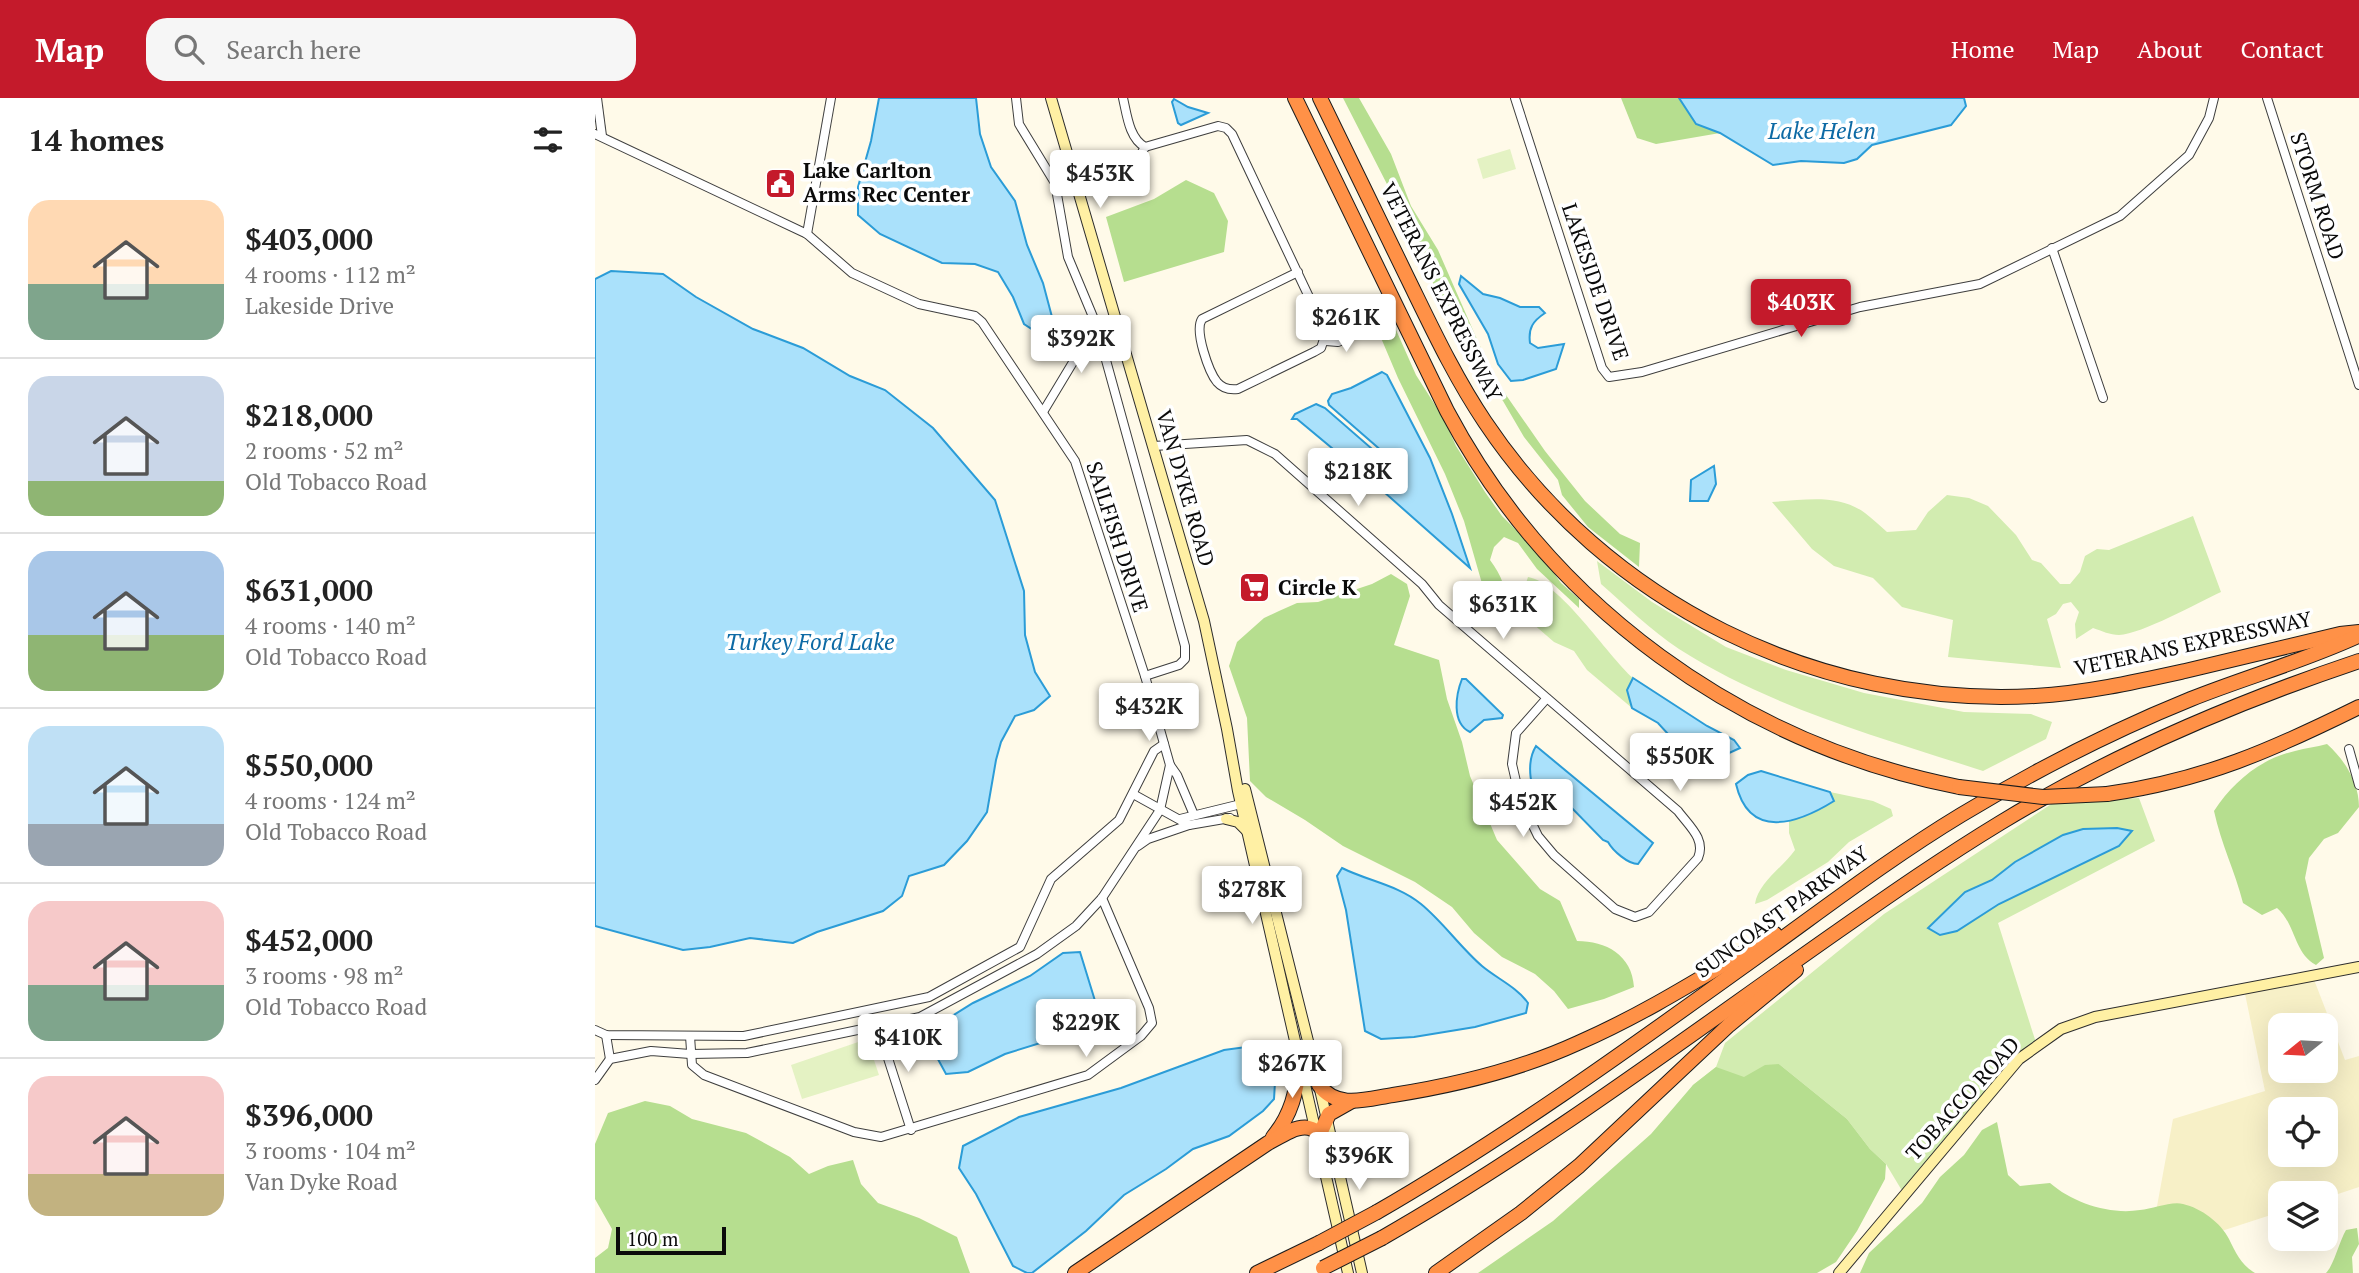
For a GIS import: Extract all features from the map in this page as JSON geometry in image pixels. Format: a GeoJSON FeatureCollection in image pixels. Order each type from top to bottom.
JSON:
{"type":"FeatureCollection","features":[{"type":"Feature","properties":{"kind":"highway"},"geometry":{"type":"LineString","coordinates":[[1295,98],[1447,411],[1514,517],[1567,576],[1607,614],[1712,691],[1759,717],[1854,759],[1914,778],[1959,787],[2043,797],[2107,794],[2163,785],[2227,767],[2264,753],[2359,707]]}},
{"type":"Feature","properties":{"kind":"highway","name":"VETERANS EXPRESSWAY"},"geometry":{"type":"LineString","coordinates":[[1320,98],[1449,362],[1472,402],[1507,453],[1552,505],[1620,568],[1670,602],[1719,630],[1779,657],[1836,675],[1919,692],[1986,697],[2067,693],[2125,684],[2340,634],[2359,634]]}},
{"type":"Feature","properties":{"kind":"highway","name":"SUNCOAST PARKWAY"},"geometry":{"type":"LineString","coordinates":[[1257,1273],[1377,1212],[1476,1153],[1761,954],[1836,897],[1962,815],[2098,741],[2188,700],[2335,647],[2359,634]]}},
{"type":"Feature","properties":{"kind":"highway"},"geometry":{"type":"LineString","coordinates":[[1318,1270],[1382,1238],[1529,1148],[1868,910],[2000,823],[2113,761],[2220,713],[2359,661]]}},
{"type":"Feature","properties":{"kind":"highway"},"geometry":{"type":"LineString","coordinates":[[1317,1134],[1326,1118],[1336,1108],[1354,1101],[1475,1079],[1576,1044],[1644,1011],[1836,897]]}},
{"type":"Feature","properties":{"kind":"highway"},"geometry":{"type":"LineString","coordinates":[[1436,1273],[1521,1213],[1579,1166],[1729,1026],[1868,910]]}},
{"type":"Feature","properties":{"kind":"highway"},"geometry":{"type":"LineString","coordinates":[[1268,1143],[1289,1115],[1296,1094],[1300,1064]]}},
{"type":"Feature","properties":{"kind":"highway"},"geometry":{"type":"LineString","coordinates":[[1319,1085],[1332,1097],[1354,1101]]}},
{"type":"Feature","properties":{"kind":"highway"},"geometry":{"type":"LineString","coordinates":[[1075,1273],[1268,1143],[1297,1128],[1317,1134],[1333,1149]]}},
{"type":"Feature","properties":{"kind":"main road","name":"VAN DYKE ROAD"},"geometry":{"type":"LineString","coordinates":[[1051,98],[1204,621],[1244,809],[1319,1085],[1362,1273]]}},
{"type":"Feature","properties":{"kind":"main road","name":"VAN DYKE ROAD"},"geometry":{"type":"LineString","coordinates":[[1244,809],[1348,1273]]}},
{"type":"Feature","properties":{"kind":"main road"},"geometry":{"type":"LineString","coordinates":[[1226,819],[1238,822],[1247,831]]}},
{"type":"Feature","properties":{"kind":"main road","name":"TOBACCO ROAD"},"geometry":{"type":"LineString","coordinates":[[1839,1273],[2019,1059],[2055,1033],[2095,1017],[2359,967]]}},
{"type":"Feature","properties":{"kind":"street"},"geometry":{"type":"LineString","coordinates":[[597,98],[599,135]]}},
{"type":"Feature","properties":{"kind":"street"},"geometry":{"type":"LineString","coordinates":[[807,234],[831,98]]}},
{"type":"Feature","properties":{"kind":"street"},"geometry":{"type":"LineString","coordinates":[[1016,98],[1019,124],[1055,183],[1068,257],[1095,324],[1185,646],[1185,659],[1179,665],[1145,676]]}},
{"type":"Feature","properties":{"kind":"street"},"geometry":{"type":"LineString","coordinates":[[1123,98],[1133,135],[1145,147]]}},
{"type":"Feature","properties":{"kind":"street","name":"LAKESIDE DRIVE"},"geometry":{"type":"LineString","coordinates":[[1515,98],[1602,368],[1609,376],[1641,372],[1860,307],[1980,284],[2120,216],[2189,155],[2209,118],[2214,98]]}},
{"type":"Feature","properties":{"kind":"street","name":"STORM ROAD"},"geometry":{"type":"LineString","coordinates":[[2267,98],[2359,385]]}},
{"type":"Feature","properties":{"kind":"street"},"geometry":{"type":"LineString","coordinates":[[1109,175],[1136,163],[1145,147],[1213,127],[1226,128],[1232,134],[1298,272],[1326,334],[1321,348],[1314,352],[1238,388],[1226,389],[1215,379],[1199,337],[1199,324],[1202,319],[1298,272]]}},
{"type":"Feature","properties":{"kind":"street","name":"SAILFISH DRIVE"},"geometry":{"type":"LineString","coordinates":[[599,135],[807,234],[852,273],[919,304],[975,316],[982,321],[1075,461],[1145,676],[1170,765],[1194,816]]}},
{"type":"Feature","properties":{"kind":"street"},"geometry":{"type":"LineString","coordinates":[[2052,248],[2103,398]]}},
{"type":"Feature","properties":{"kind":"street"},"geometry":{"type":"LineString","coordinates":[[1043,412],[1095,324]]}},
{"type":"Feature","properties":{"kind":"street"},"geometry":{"type":"LineString","coordinates":[[1325,341],[1338,342],[1362,331]]}},
{"type":"Feature","properties":{"kind":"street"},"geometry":{"type":"LineString","coordinates":[[1154,446],[1247,440],[1275,454],[1422,584],[1439,605],[1547,698],[1678,811],[1702,842],[1702,850],[1698,858],[1649,912],[1635,917],[1615,909],[1555,855],[1531,825],[1520,799],[1512,764],[1516,733],[1547,698]]}},
{"type":"Feature","properties":{"kind":"street"},"geometry":{"type":"LineString","coordinates":[[595,1030],[605,1035],[744,1036],[929,997],[1020,947],[1051,879],[1119,820],[1154,751],[1164,744]]}},
{"type":"Feature","properties":{"kind":"street"},"geometry":{"type":"LineString","coordinates":[[2349,749],[2359,785]]}},
{"type":"Feature","properties":{"kind":"street"},"geometry":{"type":"LineString","coordinates":[[595,1080],[610,1059],[651,1051],[690,1054],[747,1053],[920,1017],[1037,954],[1076,926],[1102,898],[1160,810],[1170,765]]}},
{"type":"Feature","properties":{"kind":"street"},"geometry":{"type":"LineString","coordinates":[[1133,794],[1189,825]]}},
{"type":"Feature","properties":{"kind":"street"},"geometry":{"type":"LineString","coordinates":[[1180,819],[1244,809]]}},
{"type":"Feature","properties":{"kind":"street"},"geometry":{"type":"LineString","coordinates":[[1135,847],[1148,839],[1189,825],[1226,819],[1244,809]]}},
{"type":"Feature","properties":{"kind":"street"},"geometry":{"type":"LineString","coordinates":[[690,1036],[692,1065],[704,1075],[854,1132],[881,1137],[1088,1075],[1141,1037],[1151,1023],[1149,1009],[1102,898]]}},
{"type":"Feature","properties":{"kind":"street"},"geometry":{"type":"LineString","coordinates":[[878,1027],[911,1130]]}},
{"type":"Feature","properties":{"kind":"street"},"geometry":{"type":"LineString","coordinates":[[605,1035],[610,1059]]}},
{"type":"Feature","properties":{"kind":"shaded area"},"geometry":{"type":"Polygon","coordinates":[[[2313,977],[2327,1013],[2268,1013],[2268,1083],[2338,1083],[2338,1042],[2345,1060],[2359,1056],[2359,1187],[2338,1194],[2338,1181],[2268,1181],[2268,1216],[2200,1238],[2151,1239],[2173,1119],[2265,1091],[2244,989],[2313,977]]]}},
{"type":"Feature","properties":{"kind":"green space"},"geometry":{"type":"Polygon","coordinates":[[[1343,98],[1359,98],[1391,154],[1411,206],[1438,250],[1490,369],[1506,395],[1545,451],[1585,501],[1620,534],[1640,543],[1639,567],[1588,527],[1562,495],[1558,480],[1524,437],[1503,401],[1466,351],[1458,328],[1440,300],[1414,237],[1343,98]]]}},
{"type":"Feature","properties":{"kind":"green space"},"geometry":{"type":"Polygon","coordinates":[[[1621,98],[1679,98],[1696,124],[1720,133],[1656,144],[1637,138],[1621,98]]]}},
{"type":"Feature","properties":{"kind":"green space"},"geometry":{"type":"Polygon","coordinates":[[[1510,149],[1516,169],[1483,179],[1477,159],[1510,149]]]}},
{"type":"Feature","properties":{"kind":"green space"},"geometry":{"type":"Polygon","coordinates":[[[1186,180],[1214,193],[1228,221],[1224,252],[1124,282],[1106,217],[1154,199],[1186,180]]]}},
{"type":"Feature","properties":{"kind":"green space"},"geometry":{"type":"Polygon","coordinates":[[[1371,302],[1385,305],[1416,375],[1485,492],[1502,516],[1540,554],[1561,583],[1579,599],[1579,608],[1537,569],[1518,543],[1504,537],[1494,547],[1490,560],[1503,584],[1507,610],[1483,587],[1464,521],[1445,474],[1398,378],[1370,312],[1371,302]]]}},
{"type":"Feature","properties":{"kind":"green space"},"geometry":{"type":"Polygon","coordinates":[[[1947,495],[1969,498],[1988,506],[2016,535],[2032,560],[2041,563],[2060,584],[2070,584],[2080,572],[2085,556],[2097,549],[2109,550],[2193,516],[2221,592],[2129,633],[2109,634],[2093,628],[2076,639],[2075,624],[2079,612],[2071,602],[2063,604],[2056,614],[2047,619],[2061,668],[1948,657],[1953,620],[1902,607],[1873,578],[1834,566],[1812,549],[1772,502],[1820,499],[1844,503],[1865,513],[1887,532],[1916,530],[1928,512],[1947,495]]]}},
{"type":"Feature","properties":{"kind":"green space"},"geometry":{"type":"Polygon","coordinates":[[[1597,561],[1652,602],[1726,647],[1786,670],[1864,693],[1964,712],[2031,714],[2052,722],[2046,739],[1983,771],[1789,705],[1714,670],[1669,642],[1601,584],[1597,561]]]}},
{"type":"Feature","properties":{"kind":"green space"},"geometry":{"type":"Polygon","coordinates":[[[1391,574],[1407,584],[1410,596],[1394,645],[1439,660],[1447,699],[1470,776],[1497,840],[1540,889],[1560,901],[1577,941],[1607,947],[1623,958],[1634,987],[1568,1009],[1554,991],[1535,974],[1502,957],[1474,933],[1452,907],[1415,882],[1343,846],[1266,797],[1250,781],[1247,718],[1229,666],[1237,642],[1264,618],[1297,603],[1318,602],[1372,584],[1391,574]]]}},
{"type":"Feature","properties":{"kind":"green space"},"geometry":{"type":"Polygon","coordinates":[[[1528,577],[1541,582],[1568,605],[1633,678],[1627,690],[1632,708],[1587,670],[1574,651],[1554,642],[1524,616],[1524,589],[1528,577]]]}},
{"type":"Feature","properties":{"kind":"green space"},"geometry":{"type":"Polygon","coordinates":[[[2327,744],[2350,772],[2357,789],[2359,807],[2338,833],[2324,839],[2309,858],[2305,878],[2324,958],[2316,965],[2303,953],[2277,908],[2262,915],[2243,903],[2214,811],[2239,781],[2259,766],[2282,755],[2327,744]]]}},
{"type":"Feature","properties":{"kind":"green space"},"geometry":{"type":"Polygon","coordinates":[[[1830,792],[1873,801],[1891,809],[1893,816],[1849,842],[1828,862],[1767,900],[1755,904],[1766,882],[1795,850],[1789,833],[1789,821],[1819,810],[1834,801],[1830,792]]]}},
{"type":"Feature","properties":{"kind":"green space"},"geometry":{"type":"Polygon","coordinates":[[[2139,798],[2155,841],[1998,923],[2038,1049],[2015,1067],[1904,1194],[1886,1164],[1870,1149],[1847,1119],[1779,1064],[1575,1273],[1693,1085],[1716,1067],[1725,1043],[1884,914],[2053,803],[2139,798]]]}},
{"type":"Feature","properties":{"kind":"green space"},"geometry":{"type":"Polygon","coordinates":[[[867,1039],[879,1075],[802,1099],[791,1065],[867,1039]]]}},
{"type":"Feature","properties":{"kind":"green space"},"geometry":{"type":"Polygon","coordinates":[[[1779,1064],[1847,1119],[1870,1149],[1886,1164],[1885,1179],[1857,1231],[1836,1262],[1817,1273],[1478,1273],[1553,1221],[1651,1134],[1693,1085],[1716,1067],[1744,1077],[1765,1065],[1779,1064]]]}},
{"type":"Feature","properties":{"kind":"green space"},"geometry":{"type":"Polygon","coordinates":[[[645,1101],[670,1106],[692,1119],[746,1133],[790,1157],[809,1174],[853,1160],[861,1184],[878,1203],[919,1218],[957,1237],[970,1273],[595,1273],[595,1258],[608,1248],[612,1229],[595,1199],[595,1144],[608,1113],[645,1101]]]}},
{"type":"Feature","properties":{"kind":"green space"},"geometry":{"type":"Polygon","coordinates":[[[1997,1122],[2008,1175],[2020,1186],[2050,1183],[2081,1202],[2117,1211],[2173,1204],[2190,1206],[2221,1227],[2242,1262],[2255,1273],[1860,1273],[1869,1253],[1922,1203],[1940,1177],[1964,1155],[1982,1130],[1997,1122]]]}},
{"type":"Feature","properties":{"kind":"green space"},"geometry":{"type":"Polygon","coordinates":[[[2357,1228],[2359,1244],[2352,1257],[2353,1273],[2326,1273],[2332,1265],[2346,1230],[2357,1228]]]}},
{"type":"Feature","properties":{"kind":"water"},"geometry":{"type":"Polygon","coordinates":[[[879,98],[976,98],[980,134],[991,167],[1015,201],[1027,245],[1043,283],[1052,317],[1044,337],[1024,324],[1013,297],[998,272],[975,264],[942,263],[880,234],[858,215],[858,187],[879,98]]]}},
{"type":"Feature","properties":{"kind":"water","name":"Lake Helen"},"geometry":{"type":"Polygon","coordinates":[[[1679,98],[1964,98],[1966,106],[1951,125],[1872,145],[1857,159],[1844,163],[1801,161],[1773,165],[1720,133],[1696,124],[1679,98]]]}},
{"type":"Feature","properties":{"kind":"water"},"geometry":{"type":"Polygon","coordinates":[[[1174,99],[1208,113],[1181,125],[1172,102],[1174,99]]]}},
{"type":"Feature","properties":{"kind":"water","name":"Turkey Ford Lake"},"geometry":{"type":"Polygon","coordinates":[[[611,271],[663,274],[696,297],[753,329],[803,348],[850,376],[885,390],[933,428],[995,500],[1024,591],[1025,635],[1035,672],[1050,696],[1034,710],[1015,716],[1001,742],[987,812],[967,841],[944,865],[909,876],[902,896],[883,911],[817,932],[793,943],[750,938],[683,950],[595,926],[595,279],[611,271]]]}},
{"type":"Feature","properties":{"kind":"water"},"geometry":{"type":"Polygon","coordinates":[[[1461,276],[1483,294],[1520,307],[1539,307],[1545,313],[1532,325],[1530,343],[1538,348],[1564,344],[1556,369],[1523,380],[1511,381],[1498,364],[1488,334],[1459,284],[1461,276]]]}},
{"type":"Feature","properties":{"kind":"water"},"geometry":{"type":"Polygon","coordinates":[[[1382,372],[1387,375],[1430,458],[1470,568],[1384,492],[1399,474],[1399,466],[1329,405],[1332,394],[1351,388],[1382,372]]]}},
{"type":"Feature","properties":{"kind":"water"},"geometry":{"type":"Polygon","coordinates":[[[1316,404],[1325,408],[1394,468],[1380,488],[1297,419],[1292,419],[1295,414],[1316,404]]]}},
{"type":"Feature","properties":{"kind":"water"},"geometry":{"type":"Polygon","coordinates":[[[1714,466],[1716,484],[1708,501],[1690,501],[1691,480],[1714,466]]]}},
{"type":"Feature","properties":{"kind":"water"},"geometry":{"type":"Polygon","coordinates":[[[1633,678],[1707,726],[1734,740],[1740,748],[1729,753],[1722,768],[1709,775],[1699,758],[1679,746],[1658,723],[1632,708],[1627,690],[1633,678]]]}},
{"type":"Feature","properties":{"kind":"water"},"geometry":{"type":"Polygon","coordinates":[[[1462,679],[1466,679],[1503,715],[1502,718],[1484,720],[1470,732],[1464,728],[1457,708],[1462,679]]]}},
{"type":"Feature","properties":{"kind":"water"},"geometry":{"type":"Polygon","coordinates":[[[1536,746],[1653,843],[1638,864],[1617,853],[1567,803],[1557,800],[1541,808],[1534,794],[1530,769],[1536,746]]]}},
{"type":"Feature","properties":{"kind":"water"},"geometry":{"type":"Polygon","coordinates":[[[1761,771],[1830,792],[1834,801],[1805,816],[1776,822],[1763,820],[1752,814],[1742,802],[1736,784],[1748,775],[1761,771]]]}},
{"type":"Feature","properties":{"kind":"water"},"geometry":{"type":"Polygon","coordinates":[[[2117,828],[2132,831],[2119,846],[1999,904],[1957,931],[1940,935],[1928,928],[1965,892],[1992,880],[2015,862],[2063,835],[2083,829],[2117,828]]]}},
{"type":"Feature","properties":{"kind":"water"},"geometry":{"type":"Polygon","coordinates":[[[1342,868],[1393,888],[1421,904],[1482,966],[1523,997],[1528,1003],[1526,1013],[1475,1027],[1414,1037],[1381,1039],[1365,1031],[1346,910],[1337,876],[1342,868]]]}},
{"type":"Feature","properties":{"kind":"water"},"geometry":{"type":"Polygon","coordinates":[[[1080,952],[1096,1004],[1081,1023],[1066,1035],[1005,1054],[968,1072],[946,1074],[933,1050],[936,1026],[973,1003],[1030,976],[1063,953],[1080,952]]]}},
{"type":"Feature","properties":{"kind":"water"},"geometry":{"type":"Polygon","coordinates":[[[1261,1045],[1276,1065],[1274,1099],[1263,1111],[1229,1136],[1193,1149],[1124,1195],[1086,1231],[1032,1273],[1013,1266],[976,1194],[959,1168],[963,1146],[1019,1117],[1121,1088],[1224,1050],[1261,1045]]]}},
{"type":"Feature","properties":{"kind":"place","name":"Lake Carlton Arms Rec Center"},"geometry":{"type":"Point","coordinates":[780,183]}},
{"type":"Feature","properties":{"kind":"place","name":"Circle K"},"geometry":{"type":"Point","coordinates":[1255,588]}}]}
